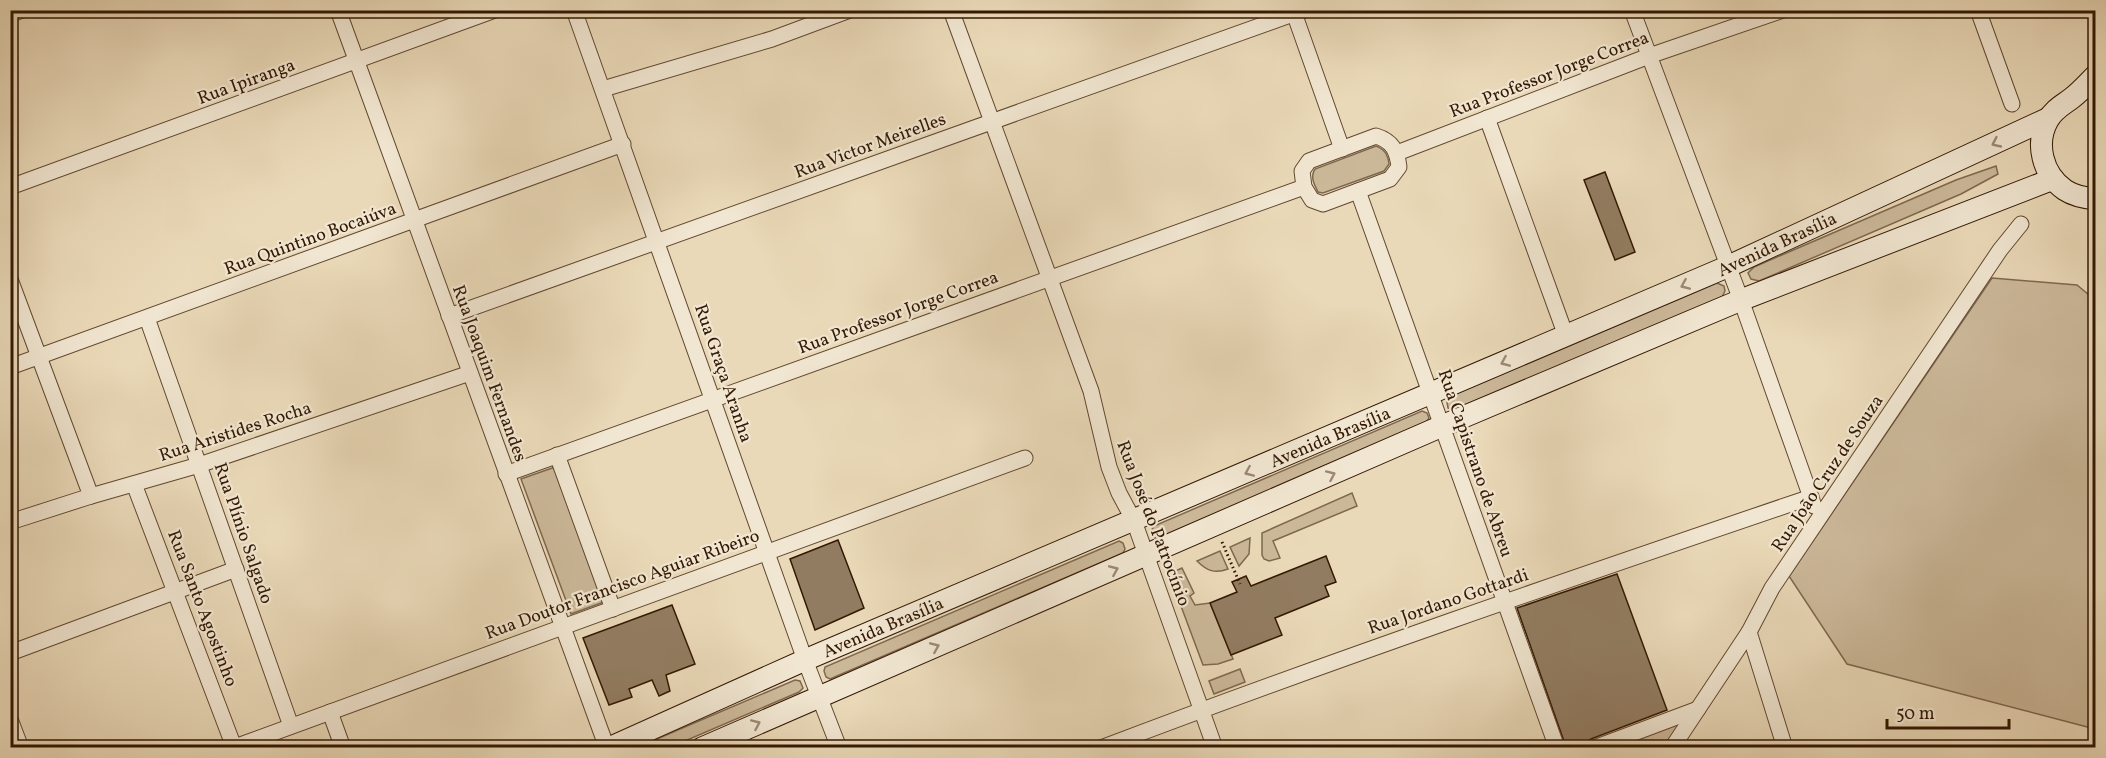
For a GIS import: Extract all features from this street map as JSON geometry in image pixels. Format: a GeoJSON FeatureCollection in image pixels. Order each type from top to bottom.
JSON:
{"type":"FeatureCollection","features":[{"type":"Feature","properties":{"kind":"main road","name":"Avenida Brasília"},"geometry":{"type":"LineString","coordinates":[[608,747],[805,660],[1729,266],[2049,118],[2059,106],[2073,97],[2096,75]]}},
{"type":"Feature","properties":{"kind":"main road"},"geometry":{"type":"LineString","coordinates":[[2073,97],[2089,92],[2096,93]]}},
{"type":"Feature","properties":{"kind":"main road"},"geometry":{"type":"LineString","coordinates":[[2049,118],[2043,134],[2041,150],[2045,165],[2053,179],[2072,194],[2096,199]]}},
{"type":"Feature","properties":{"kind":"main road","name":"Avenida Brasília"},"geometry":{"type":"LineString","coordinates":[[702,747],[1442,426],[1742,300],[2053,179]]}},
{"type":"Feature","properties":{"kind":"street","name":"Rua Joaquim Fernandes"},"geometry":{"type":"LineString","coordinates":[[338,10],[562,627],[608,747]]}},
{"type":"Feature","properties":{"kind":"street","name":"Rua Ipiranga"},"geometry":{"type":"LineString","coordinates":[[10,187],[495,10]]}},
{"type":"Feature","properties":{"kind":"street","name":"Rua Graça Aranha"},"geometry":{"type":"LineString","coordinates":[[574,10],[805,660],[839,747]]}},
{"type":"Feature","properties":{"kind":"street"},"geometry":{"type":"LineString","coordinates":[[603,89],[772,39],[850,10]]}},
{"type":"Feature","properties":{"kind":"street"},"geometry":{"type":"LineString","coordinates":[[951,10],[991,123]]}},
{"type":"Feature","properties":{"kind":"street"},"geometry":{"type":"LineString","coordinates":[[1632,10],[1742,300],[1818,520]]}},
{"type":"Feature","properties":{"kind":"street","name":"Rua Professor Jorge Correa"},"geometry":{"type":"LineString","coordinates":[[1397,153],[1649,56],[1783,10]]}},
{"type":"Feature","properties":{"kind":"street"},"geometry":{"type":"LineString","coordinates":[[1978,10],[2012,104]]}},
{"type":"Feature","properties":{"kind":"street"},"geometry":{"type":"LineString","coordinates":[[1297,12],[1342,148]]}},
{"type":"Feature","properties":{"kind":"street","name":"Rua Victor Meirelles"},"geometry":{"type":"LineString","coordinates":[[449,316],[1297,12]]}},
{"type":"Feature","properties":{"kind":"street"},"geometry":{"type":"LineString","coordinates":[[1487,118],[1566,336]]}},
{"type":"Feature","properties":{"kind":"street","name":"Rua José do Patrocínio"},"geometry":{"type":"LineString","coordinates":[[991,123],[1094,400],[1109,467],[1119,493],[1134,521],[1215,747]]}},
{"type":"Feature","properties":{"kind":"street"},"geometry":{"type":"LineString","coordinates":[[1376,135],[1388,140],[1397,153],[1399,167],[1390,179],[1323,204],[1311,200],[1304,187],[1302,171],[1308,161],[1376,135]]}},
{"type":"Feature","properties":{"kind":"street","name":"Rua Quintino Bocaiúva"},"geometry":{"type":"LineString","coordinates":[[10,367],[623,144]]}},
{"type":"Feature","properties":{"kind":"street","name":"Rua Professor Jorge Correa"},"geometry":{"type":"LineString","coordinates":[[506,474],[1304,187]]}},
{"type":"Feature","properties":{"kind":"street","name":"Rua Capistrano de Abreu"},"geometry":{"type":"LineString","coordinates":[[1358,191],[1557,747]]}},
{"type":"Feature","properties":{"kind":"street","name":"Rua João Cruz de Souza"},"geometry":{"type":"LineString","coordinates":[[1672,747],[1749,632],[1772,588],[2000,250],[2021,224]]}},
{"type":"Feature","properties":{"kind":"street"},"geometry":{"type":"LineString","coordinates":[[10,279],[91,496]]}},
{"type":"Feature","properties":{"kind":"street","name":"Rua Plínio Salgado"},"geometry":{"type":"LineString","coordinates":[[147,318],[291,726]]}},
{"type":"Feature","properties":{"kind":"street","name":"Rua Aristides Rocha"},"geometry":{"type":"LineString","coordinates":[[10,522],[199,465],[470,373]]}},
{"type":"Feature","properties":{"kind":"street"},"geometry":{"type":"LineString","coordinates":[[557,456],[613,609]]}},
{"type":"Feature","properties":{"kind":"street","name":"Rua Doutor Francisco Aguiar Ribeiro"},"geometry":{"type":"LineString","coordinates":[[233,747],[1025,458]]}},
{"type":"Feature","properties":{"kind":"street","name":"Rua Santo Agostinho"},"geometry":{"type":"LineString","coordinates":[[134,484],[233,747]]}},
{"type":"Feature","properties":{"kind":"street","name":"Rua Jordano Gottardi"},"geometry":{"type":"LineString","coordinates":[[1101,747],[1504,602],[1810,496]]}},
{"type":"Feature","properties":{"kind":"street"},"geometry":{"type":"LineString","coordinates":[[10,652],[236,569]]}},
{"type":"Feature","properties":{"kind":"street"},"geometry":{"type":"LineString","coordinates":[[1749,632],[1785,747]]}},
{"type":"Feature","properties":{"kind":"street"},"geometry":{"type":"LineString","coordinates":[[1594,747],[1698,708]]}},
{"type":"Feature","properties":{"kind":"street"},"geometry":{"type":"LineString","coordinates":[[330,712],[343,747]]}},
{"type":"Feature","properties":{"kind":"street"},"geometry":{"type":"LineString","coordinates":[[10,719],[21,747]]}},
{"type":"Feature","properties":{"kind":"path"},"geometry":{"type":"LineString","coordinates":[[1215,525],[1240,584]]}},
{"type":"Feature","properties":{"kind":"shaded area"},"geometry":{"type":"Polygon","coordinates":[[[1376,146],[1386,153],[1388,158],[1389,164],[1384,171],[1323,193],[1318,192],[1313,178],[1315,169],[1376,146]]]}},
{"type":"Feature","properties":{"kind":"shaded area"},"geometry":{"type":"Polygon","coordinates":[[[1996,166],[1998,174],[1961,194],[1759,281],[1751,279],[1748,273],[1754,267],[1956,180],[1996,166]]]}},
{"type":"Feature","properties":{"kind":"shaded area"},"geometry":{"type":"Polygon","coordinates":[[[1992,278],[2077,285],[2095,300],[2095,729],[1847,664],[1789,576],[1992,278]]]}},
{"type":"Feature","properties":{"kind":"shaded area"},"geometry":{"type":"Polygon","coordinates":[[[1717,283],[1724,286],[1725,291],[1722,297],[1456,411],[1448,408],[1447,402],[1451,396],[1717,283]]]}},
{"type":"Feature","properties":{"kind":"shaded area"},"geometry":{"type":"Polygon","coordinates":[[[1422,411],[1427,413],[1429,418],[1426,423],[1159,538],[1153,537],[1151,531],[1154,526],[1422,411]]]}},
{"type":"Feature","properties":{"kind":"shaded area"},"geometry":{"type":"Polygon","coordinates":[[[555,467],[604,602],[571,614],[521,479],[555,467]]]}},
{"type":"Feature","properties":{"kind":"shaded area"},"geometry":{"type":"Polygon","coordinates":[[[1352,493],[1357,506],[1273,541],[1280,558],[1269,561],[1264,559],[1262,533],[1352,493]]]}},
{"type":"Feature","properties":{"kind":"shaded area"},"geometry":{"type":"Polygon","coordinates":[[[1250,538],[1249,554],[1239,566],[1230,547],[1250,538]]]}},
{"type":"Feature","properties":{"kind":"shaded area"},"geometry":{"type":"Polygon","coordinates":[[[1119,541],[1123,543],[1125,549],[1123,553],[830,679],[826,677],[825,667],[1119,541]]]}},
{"type":"Feature","properties":{"kind":"shaded area"},"geometry":{"type":"Polygon","coordinates":[[[1220,551],[1228,569],[1211,571],[1197,561],[1220,551]]]}},
{"type":"Feature","properties":{"kind":"shaded area"},"geometry":{"type":"Polygon","coordinates":[[[1182,568],[1194,593],[1190,596],[1195,605],[1210,603],[1233,659],[1218,664],[1203,665],[1169,574],[1182,568]]]}},
{"type":"Feature","properties":{"kind":"shaded area"},"geometry":{"type":"Polygon","coordinates":[[[1240,669],[1245,682],[1214,694],[1209,681],[1240,669]]]}},
{"type":"Feature","properties":{"kind":"shaded area"},"geometry":{"type":"Polygon","coordinates":[[[795,680],[800,681],[803,688],[799,692],[671,747],[638,747],[795,680]]]}},
{"type":"Feature","properties":{"kind":"shaded area"},"geometry":{"type":"Polygon","coordinates":[[[1693,713],[1668,747],[1597,747],[1693,713]]]}},
{"type":"Feature","properties":{"kind":"building"},"geometry":{"type":"Polygon","coordinates":[[[1605,172],[1635,252],[1615,260],[1584,180],[1605,172]]]}},
{"type":"Feature","properties":{"kind":"building"},"geometry":{"type":"Polygon","coordinates":[[[838,540],[864,608],[815,630],[790,559],[838,540]]]}},
{"type":"Feature","properties":{"kind":"building"},"geometry":{"type":"Polygon","coordinates":[[[1326,556],[1336,582],[1325,586],[1329,596],[1275,618],[1282,635],[1231,655],[1210,603],[1237,592],[1232,582],[1246,576],[1251,586],[1326,556]]]}},
{"type":"Feature","properties":{"kind":"building"},"geometry":{"type":"Polygon","coordinates":[[[1617,574],[1667,710],[1591,739],[1584,747],[1566,747],[1517,608],[1617,574]]]}},
{"type":"Feature","properties":{"kind":"building"},"geometry":{"type":"Polygon","coordinates":[[[672,605],[695,664],[666,675],[670,691],[659,696],[652,680],[629,689],[632,697],[609,705],[583,638],[672,605]]]}}]}
